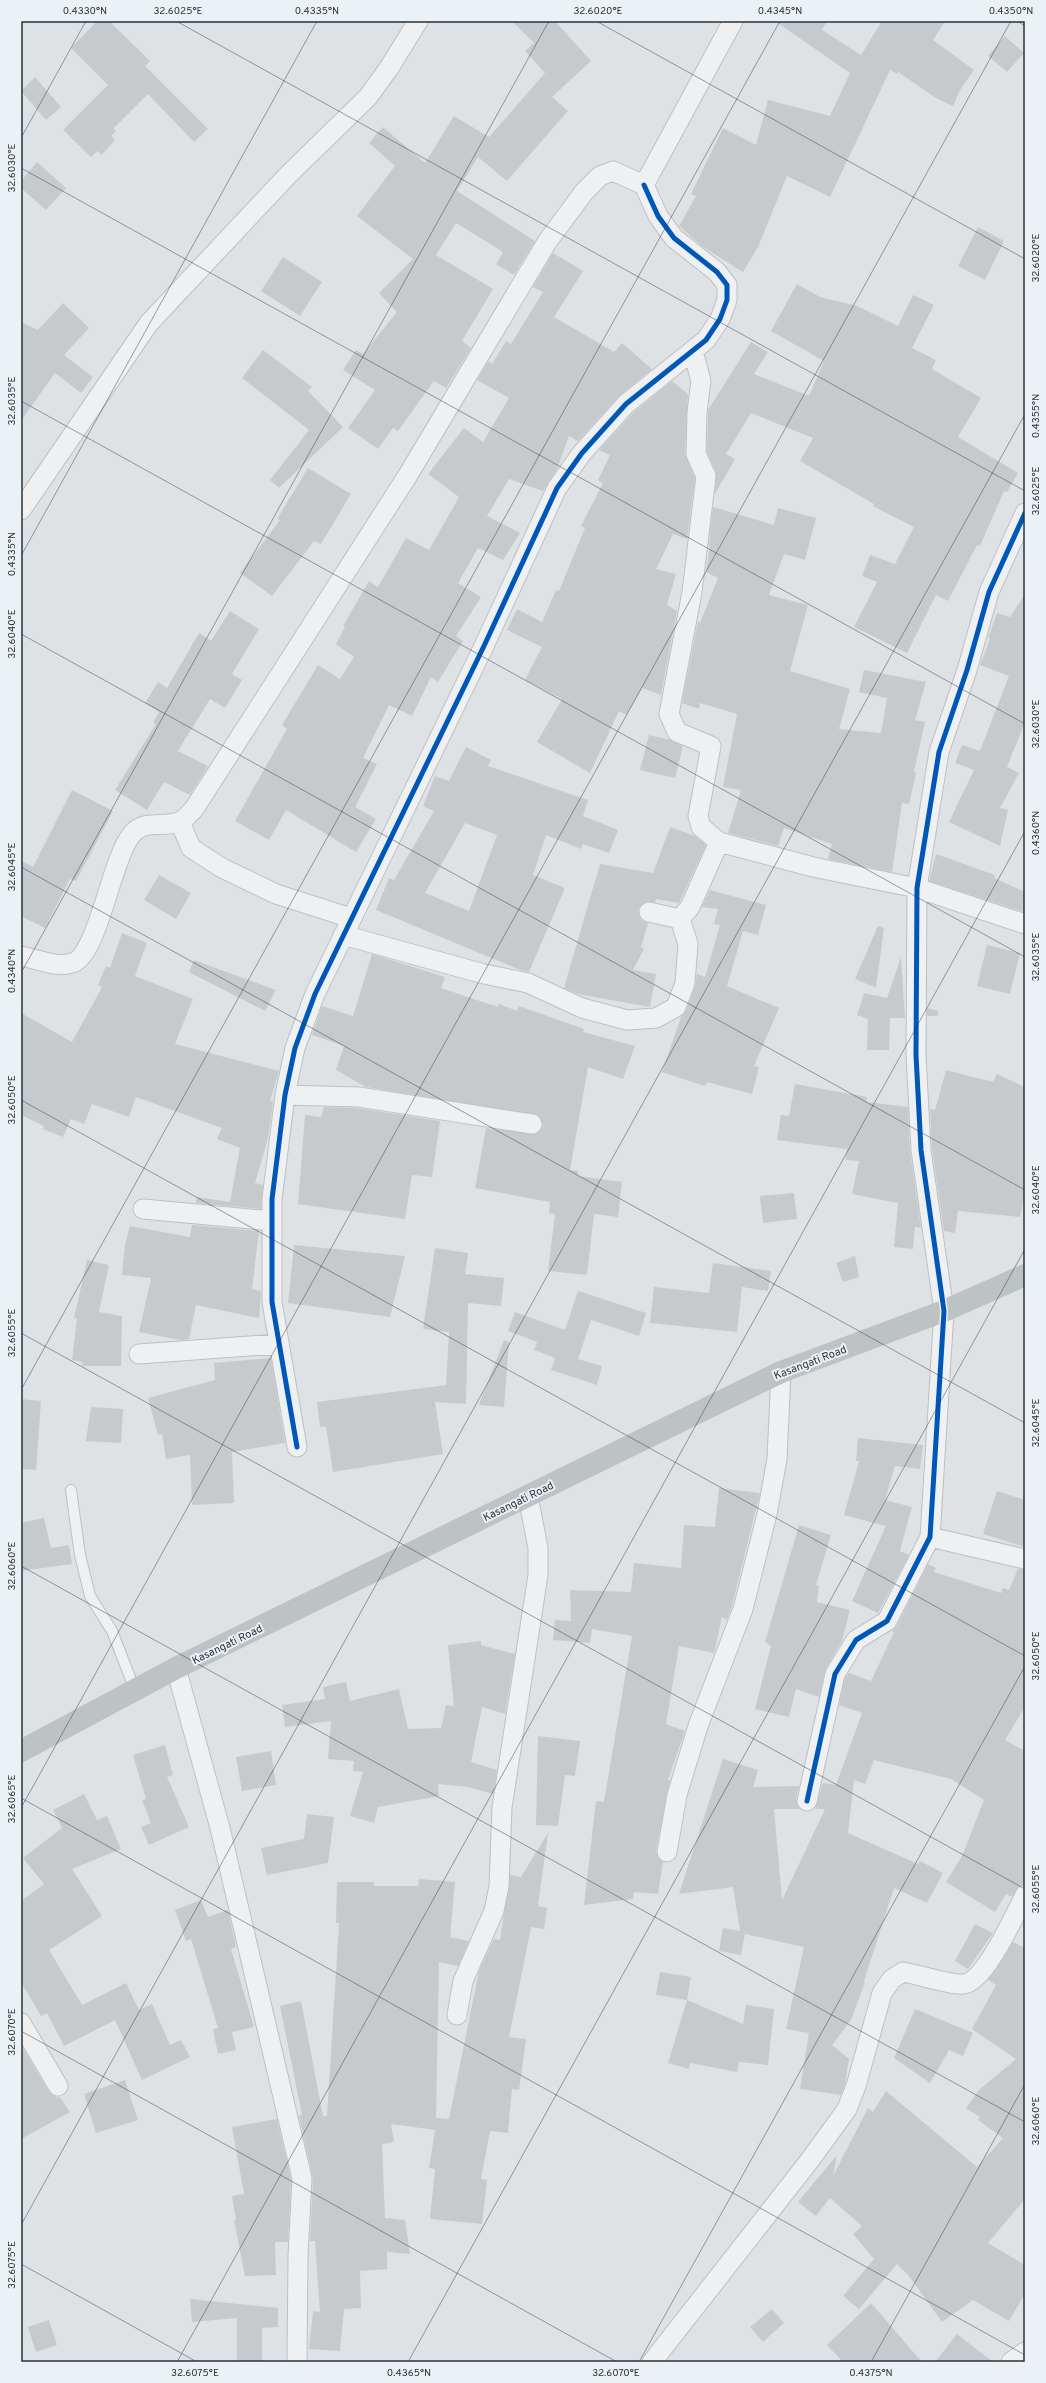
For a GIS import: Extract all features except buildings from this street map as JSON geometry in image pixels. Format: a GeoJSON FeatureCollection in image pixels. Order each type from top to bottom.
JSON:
{"type":"FeatureCollection","features":[{"type":"Feature","properties":{"kind":"street"},"geometry":{"type":"LineString","coordinates":[[21,510],[149,323],[289,174],[368,97],[389,68],[418,21]]}},
{"type":"Feature","properties":{"kind":"street"},"geometry":{"type":"LineString","coordinates":[[644,186],[733,21]]}},
{"type":"Feature","properties":{"kind":"street"},"geometry":{"type":"LineString","coordinates":[[21,956],[61,964],[72,963],[80,959],[93,936],[110,881],[132,833],[148,825],[180,822],[194,809],[408,475],[499,320],[552,236],[584,192],[600,176],[613,171],[644,186],[658,216],[674,238],[717,272],[727,285],[727,300],[720,319],[706,340],[626,404],[582,454],[557,488],[484,646],[315,994],[295,1048],[285,1095],[272,1199],[272,1302],[278,1344],[297,1447]]}},
{"type":"Feature","properties":{"kind":"street"},"geometry":{"type":"LineString","coordinates":[[693,351],[701,381],[697,412],[696,454],[706,476],[692,592],[669,714],[676,732],[711,746],[698,816],[701,827],[719,842],[813,867],[917,888],[1025,924]]}},
{"type":"Feature","properties":{"kind":"street"},"geometry":{"type":"LineString","coordinates":[[807,1801],[835,1674],[856,1640],[887,1621],[930,1537],[944,1312],[921,1150],[916,1055],[917,888],[939,752],[967,670],[989,592],[1025,512]]}},
{"type":"Feature","properties":{"kind":"street"},"geometry":{"type":"LineString","coordinates":[[180,822],[191,848],[222,868],[276,894],[351,918]]}},
{"type":"Feature","properties":{"kind":"street"},"geometry":{"type":"LineString","coordinates":[[680,919],[690,907],[719,842]]}},
{"type":"Feature","properties":{"kind":"street"},"geometry":{"type":"LineString","coordinates":[[649,912],[680,919]]}},
{"type":"Feature","properties":{"kind":"street"},"geometry":{"type":"LineString","coordinates":[[343,936],[484,974],[528,984],[582,1008],[626,1020],[656,1018],[676,1007],[685,983],[688,944],[680,919]]}},
{"type":"Feature","properties":{"kind":"street"},"geometry":{"type":"LineString","coordinates":[[285,1095],[359,1097],[532,1124]]}},
{"type":"Feature","properties":{"kind":"street"},"geometry":{"type":"LineString","coordinates":[[143,1209],[272,1221]]}},
{"type":"Feature","properties":{"kind":"street","name":"Kasangati Road"},"geometry":{"type":"LineString","coordinates":[[21,1751],[176,1668],[781,1372],[944,1312],[1025,1275]]}},
{"type":"Feature","properties":{"kind":"street"},"geometry":{"type":"LineString","coordinates":[[139,1354],[278,1344]]}},
{"type":"Feature","properties":{"kind":"street"},"geometry":{"type":"LineString","coordinates":[[667,1852],[677,1795],[698,1726],[743,1609],[767,1514],[777,1459],[781,1372]]}},
{"type":"Feature","properties":{"kind":"street"},"geometry":{"type":"LineString","coordinates":[[457,2015],[463,1981],[494,1912],[499,1886],[502,1806],[538,1575],[538,1548],[528,1496]]}},
{"type":"Feature","properties":{"kind":"street"},"geometry":{"type":"LineString","coordinates":[[930,1537],[1025,1559]]}},
{"type":"Feature","properties":{"kind":"street"},"geometry":{"type":"LineString","coordinates":[[176,1668],[220,1828],[302,2178],[298,2256],[297,2362]]}},
{"type":"Feature","properties":{"kind":"street"},"geometry":{"type":"LineString","coordinates":[[652,2362],[810,2160],[847,2109],[856,2086],[882,1993],[892,1978],[903,1972],[963,1984],[977,1978],[990,1961],[1025,1895]]}},
{"type":"Feature","properties":{"kind":"street"},"geometry":{"type":"LineString","coordinates":[[21,2023],[58,2086]]}},
{"type":"Feature","properties":{"kind":"street"},"geometry":{"type":"LineString","coordinates":[[1011,2362],[1025,2352]]}},
{"type":"Feature","properties":{"kind":"lane"},"geometry":{"type":"LineString","coordinates":[[71,1490],[80,1555],[90,1596],[112,1631],[135,1690]]}},
{"type":"Feature","properties":{"kind":"cycle path"},"geometry":{"type":"LineString","coordinates":[[297,1447],[272,1302],[272,1199],[285,1095],[295,1048],[315,994],[484,646],[557,488],[582,453],[626,404],[706,340],[720,319],[727,300],[727,285],[717,272],[674,238],[658,216],[644,185]]}},
{"type":"Feature","properties":{"kind":"cycle path"},"geometry":{"type":"LineString","coordinates":[[807,1801],[835,1674],[856,1640],[887,1621],[930,1537],[944,1311],[921,1150],[916,1055],[917,888],[939,752],[967,670],[989,592],[1025,513]]}}]}
